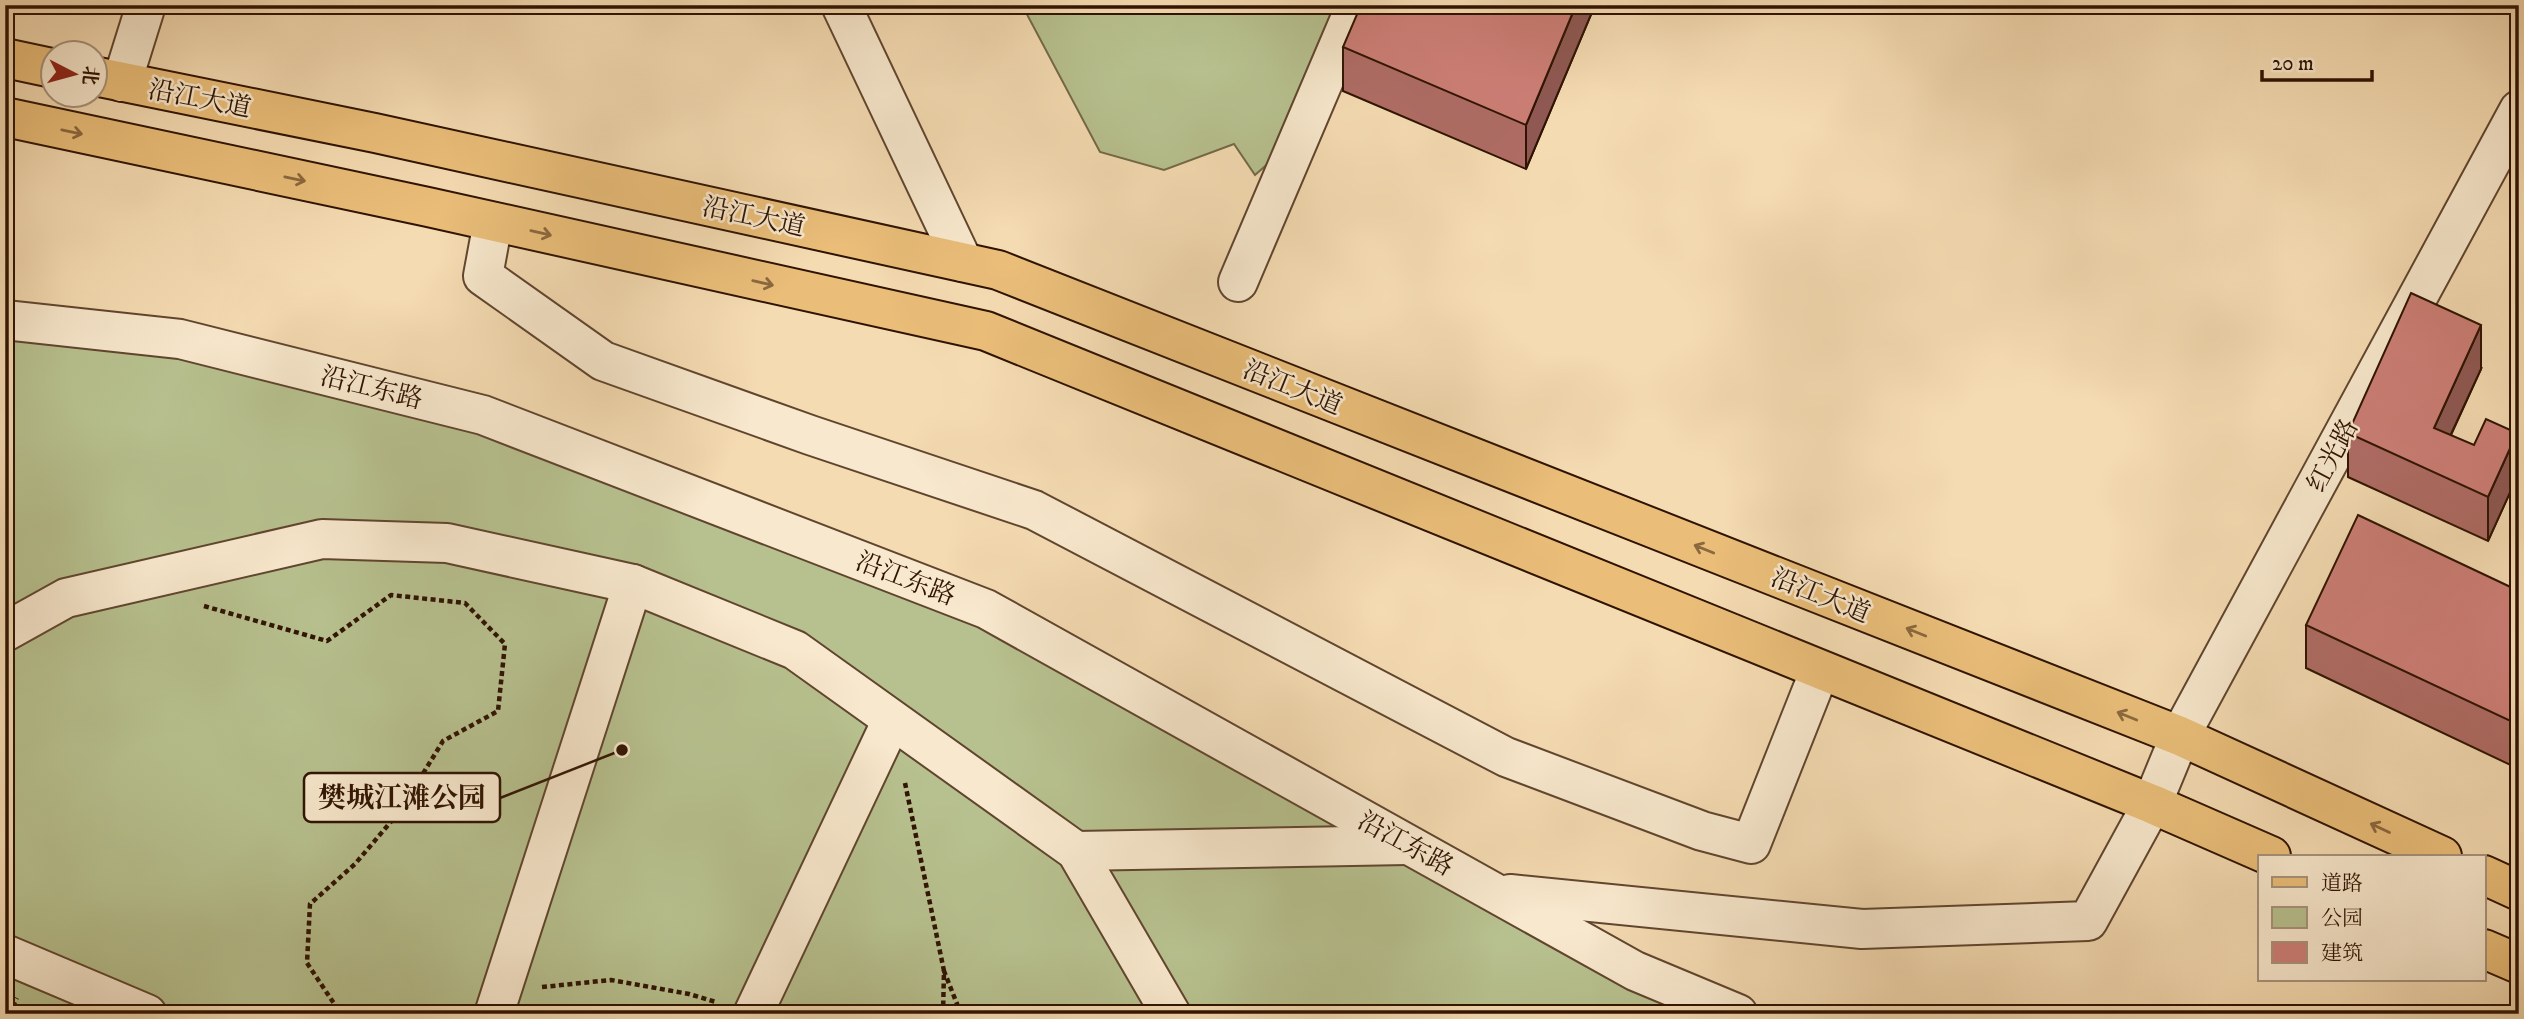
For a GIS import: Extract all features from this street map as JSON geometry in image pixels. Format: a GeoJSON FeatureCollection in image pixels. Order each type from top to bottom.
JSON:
{"type":"FeatureCollection","features":[{"type":"Feature","properties":{"kind":"main road"},"geometry":{"type":"LineString","coordinates":[[5,58],[38,65]]}},
{"type":"Feature","properties":{"kind":"main road","name":"沿江大道"},"geometry":{"type":"LineString","coordinates":[[108,79],[375,133],[963,262],[1010,275],[2180,736],[2440,855]]}},
{"type":"Feature","properties":{"kind":"main road"},"geometry":{"type":"LineString","coordinates":[[5,117],[986,331],[2152,804],[2269,855]]}},
{"type":"Feature","properties":{"kind":"main road"},"geometry":{"type":"LineString","coordinates":[[2486,876],[2519,891]]}},
{"type":"Feature","properties":{"kind":"main road"},"geometry":{"type":"LineString","coordinates":[[2486,950],[2519,964]]}},
{"type":"Feature","properties":{"kind":"street"},"geometry":{"type":"LineString","coordinates":[[108,79],[146,5]]}},
{"type":"Feature","properties":{"kind":"street"},"geometry":{"type":"LineString","coordinates":[[841,5],[963,262]]}},
{"type":"Feature","properties":{"kind":"street"},"geometry":{"type":"LineString","coordinates":[[1238,282],[1356,5]]}},
{"type":"Feature","properties":{"kind":"street","name":"红光路"},"geometry":{"type":"LineString","coordinates":[[1493,892],[1862,929],[2088,921],[2152,804],[2180,736],[2519,110]]}},
{"type":"Feature","properties":{"kind":"street"},"geometry":{"type":"LineString","coordinates":[[493,222],[483,276],[603,361],[810,435],[1034,510],[1506,757],[1702,831],[1751,844],[1820,670]]}},
{"type":"Feature","properties":{"kind":"street","name":"沿江东路"},"geometry":{"type":"LineString","coordinates":[[5,320],[180,339],[483,415],[986,609],[1635,971],[1738,1014]]}},
{"type":"Feature","properties":{"kind":"street"},"geometry":{"type":"LineString","coordinates":[[5,632],[66,597],[322,538],[447,543],[633,584],[795,650],[1076,852],[1171,1014]]}},
{"type":"Feature","properties":{"kind":"street"},"geometry":{"type":"LineString","coordinates":[[498,1002],[633,584]]}},
{"type":"Feature","properties":{"kind":"street"},"geometry":{"type":"LineString","coordinates":[[753,1014],[892,720]]}},
{"type":"Feature","properties":{"kind":"street"},"geometry":{"type":"LineString","coordinates":[[1076,852],[1409,845]]}},
{"type":"Feature","properties":{"kind":"street"},"geometry":{"type":"LineString","coordinates":[[5,954],[147,1014]]}},
{"type":"Feature","properties":{"kind":"path"},"geometry":{"type":"LineString","coordinates":[[192,603],[327,641],[391,595],[465,603],[505,644],[498,711],[443,741],[400,811],[355,864],[310,904],[307,963],[341,1014]]}},
{"type":"Feature","properties":{"kind":"path"},"geometry":{"type":"LineString","coordinates":[[892,720],[944,971],[961,1014]]}},
{"type":"Feature","properties":{"kind":"path"},"geometry":{"type":"LineString","coordinates":[[943,1014],[944,971]]}},
{"type":"Feature","properties":{"kind":"path"},"geometry":{"type":"LineString","coordinates":[[498,1002],[611,980],[689,994],[753,1014]]}},
{"type":"Feature","properties":{"kind":"green space"},"geometry":{"type":"Polygon","coordinates":[[[1022,5],[1337,5],[1287,147],[1255,175],[1234,144],[1164,170],[1100,152],[1022,5]]]}},
{"type":"Feature","properties":{"kind":"green space"},"geometry":{"type":"Polygon","coordinates":[[[5,320],[483,415],[986,609],[1738,1014],[5,1014],[5,320]]]}},
{"type":"Feature","properties":{"kind":"building"},"geometry":{"type":"Polygon","coordinates":[[[1361,5],[1576,5],[1526,125],[1343,47],[1361,5]]]}},
{"type":"Feature","properties":{"kind":"building"},"geometry":{"type":"Polygon","coordinates":[[[2411,293],[2481,325],[2434,428],[2474,445],[2486,419],[2517,433],[2488,497],[2348,433],[2411,293]]]}},
{"type":"Feature","properties":{"kind":"building"},"geometry":{"type":"Polygon","coordinates":[[[2358,515],[2519,591],[2519,725],[2306,625],[2358,515]]]}},
{"type":"Feature","properties":{"kind":"place","name":"樊城江滩公园"},"geometry":{"type":"Point","coordinates":[622,750]}}]}
